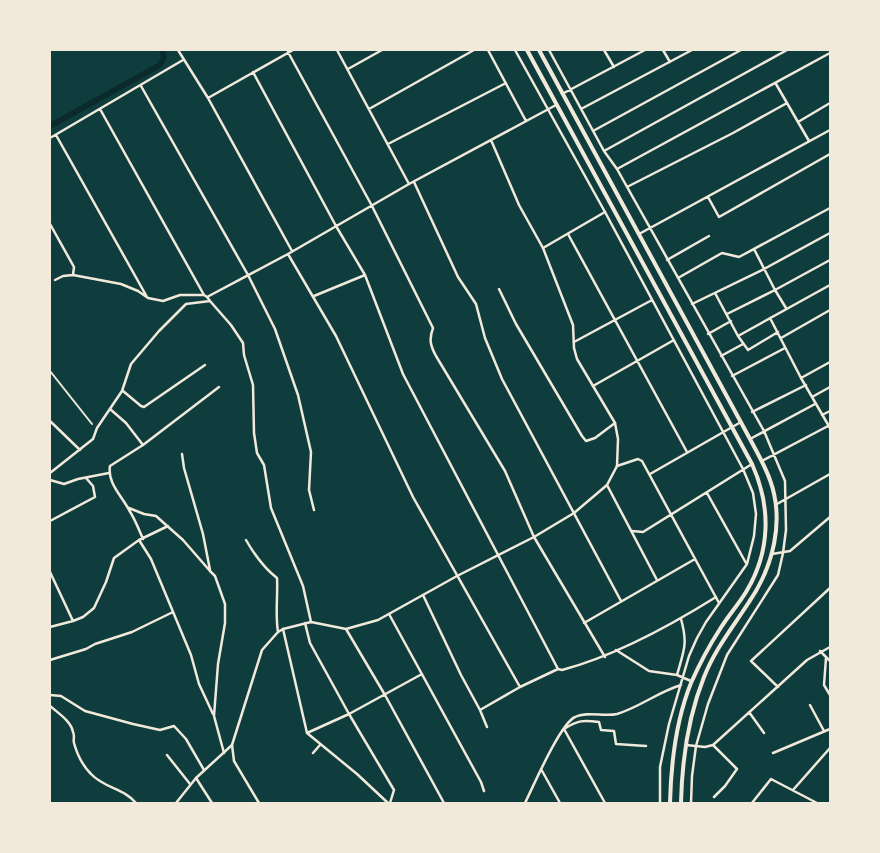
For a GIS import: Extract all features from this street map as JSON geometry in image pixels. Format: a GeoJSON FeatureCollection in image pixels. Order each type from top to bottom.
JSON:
{"type":"FeatureCollection","features":[{"type":"Feature","properties":{"kind":"highway"},"geometry":{"type":"LineString","coordinates":[[526,50],[752,464],[761,483],[766,505],[764,546],[759,565],[747,591],[720,629],[692,681],[679,726],[671,776],[670,803]]}},
{"type":"Feature","properties":{"kind":"highway"},"geometry":{"type":"LineString","coordinates":[[539,50],[762,461],[777,504],[776,534],[772,554],[760,585],[719,647],[704,677],[688,728],[681,803]]}},
{"type":"Feature","properties":{"kind":"highway"},"geometry":{"type":"LineString","coordinates":[[679,726],[688,728]]}},
{"type":"Feature","properties":{"kind":"highway"},"geometry":{"type":"LineString","coordinates":[[671,776],[682,777]]}},
{"type":"Feature","properties":{"kind":"street"},"geometry":{"type":"LineString","coordinates":[[178,50],[208,98],[292,252]]}},
{"type":"Feature","properties":{"kind":"street"},"geometry":{"type":"LineString","coordinates":[[208,98],[293,50]]}},
{"type":"Feature","properties":{"kind":"street"},"geometry":{"type":"LineString","coordinates":[[338,50],[409,184]]}},
{"type":"Feature","properties":{"kind":"street"},"geometry":{"type":"LineString","coordinates":[[348,70],[382,50]]}},
{"type":"Feature","properties":{"kind":"street"},"geometry":{"type":"LineString","coordinates":[[369,109],[474,50]]}},
{"type":"Feature","properties":{"kind":"street"},"geometry":{"type":"LineString","coordinates":[[488,50],[526,122]]}},
{"type":"Feature","properties":{"kind":"street"},"geometry":{"type":"LineString","coordinates":[[515,50],[723,431],[753,493],[756,514],[754,536],[747,564],[697,638],[669,724],[660,768],[660,803]]}},
{"type":"Feature","properties":{"kind":"street"},"geometry":{"type":"LineString","coordinates":[[549,50],[604,151],[617,169],[764,432],[785,481],[783,553],[778,575],[727,655],[708,704],[696,746],[691,803]]}},
{"type":"Feature","properties":{"kind":"street"},"geometry":{"type":"LineString","coordinates":[[604,50],[614,67]]}},
{"type":"Feature","properties":{"kind":"street"},"geometry":{"type":"LineString","coordinates":[[562,94],[645,50]]}},
{"type":"Feature","properties":{"kind":"street"},"geometry":{"type":"LineString","coordinates":[[663,50],[670,62]]}},
{"type":"Feature","properties":{"kind":"street"},"geometry":{"type":"LineString","coordinates":[[581,109],[692,50]]}},
{"type":"Feature","properties":{"kind":"street"},"geometry":{"type":"LineString","coordinates":[[593,131],[741,50]]}},
{"type":"Feature","properties":{"kind":"street"},"geometry":{"type":"LineString","coordinates":[[604,151],[787,50]]}},
{"type":"Feature","properties":{"kind":"street"},"geometry":{"type":"LineString","coordinates":[[288,52],[372,206],[433,328],[430,344],[436,356],[505,471],[534,537],[605,657]]}},
{"type":"Feature","properties":{"kind":"street"},"geometry":{"type":"LineString","coordinates":[[617,169],[830,53]]}},
{"type":"Feature","properties":{"kind":"street"},"geometry":{"type":"LineString","coordinates":[[50,138],[183,60]]}},
{"type":"Feature","properties":{"kind":"street"},"geometry":{"type":"LineString","coordinates":[[253,72],[336,226],[365,275],[403,374],[558,669]]}},
{"type":"Feature","properties":{"kind":"street"},"geometry":{"type":"LineString","coordinates":[[388,144],[506,83]]}},
{"type":"Feature","properties":{"kind":"street"},"geometry":{"type":"LineString","coordinates":[[776,84],[809,141]]}},
{"type":"Feature","properties":{"kind":"street"},"geometry":{"type":"LineString","coordinates":[[141,86],[248,275],[274,329],[298,395],[311,452],[309,490],[314,510]]}},
{"type":"Feature","properties":{"kind":"street"},"geometry":{"type":"LineString","coordinates":[[627,187],[787,103]]}},
{"type":"Feature","properties":{"kind":"street"},"geometry":{"type":"LineString","coordinates":[[798,122],[830,103]]}},
{"type":"Feature","properties":{"kind":"street"},"geometry":{"type":"LineString","coordinates":[[55,280],[63,276],[73,275],[121,284],[138,291],[148,298],[163,301],[180,295],[206,296],[292,252],[409,184],[556,105]]}},
{"type":"Feature","properties":{"kind":"street"},"geometry":{"type":"LineString","coordinates":[[100,109],[206,296],[231,325],[243,344],[252,384],[254,433],[257,453],[264,465],[271,508],[303,586],[311,622]]}},
{"type":"Feature","properties":{"kind":"street"},"geometry":{"type":"LineString","coordinates":[[639,234],[830,130]]}},
{"type":"Feature","properties":{"kind":"street"},"geometry":{"type":"LineString","coordinates":[[56,135],[148,298]]}},
{"type":"Feature","properties":{"kind":"street"},"geometry":{"type":"LineString","coordinates":[[259,803],[234,761],[232,745],[262,650],[278,632],[311,622],[346,629],[363,625],[389,614],[457,576],[534,537],[574,512],[607,485],[617,466],[618,439],[615,423],[577,359],[573,325],[543,248],[510,187],[491,140]]}},
{"type":"Feature","properties":{"kind":"street"},"geometry":{"type":"LineString","coordinates":[[708,197],[718,216],[830,154]]}},
{"type":"Feature","properties":{"kind":"street"},"geometry":{"type":"LineString","coordinates":[[414,182],[458,278],[476,304],[485,338],[502,379],[621,601]]}},
{"type":"Feature","properties":{"kind":"street"},"geometry":{"type":"LineString","coordinates":[[678,278],[722,253],[739,257],[830,208]]}},
{"type":"Feature","properties":{"kind":"street"},"geometry":{"type":"LineString","coordinates":[[543,248],[605,212]]}},
{"type":"Feature","properties":{"kind":"street"},"geometry":{"type":"LineString","coordinates":[[50,224],[74,267],[73,275]]}},
{"type":"Feature","properties":{"kind":"street"},"geometry":{"type":"LineString","coordinates":[[692,304],[764,269],[830,233]]}},
{"type":"Feature","properties":{"kind":"street"},"geometry":{"type":"LineString","coordinates":[[568,234],[687,452]]}},
{"type":"Feature","properties":{"kind":"street"},"geometry":{"type":"LineString","coordinates":[[667,260],[709,236]]}},
{"type":"Feature","properties":{"kind":"street"},"geometry":{"type":"LineString","coordinates":[[754,249],[786,308]]}},
{"type":"Feature","properties":{"kind":"street"},"geometry":{"type":"LineString","coordinates":[[288,254],[336,336],[413,497],[520,687]]}},
{"type":"Feature","properties":{"kind":"street"},"geometry":{"type":"LineString","coordinates":[[727,314],[830,260]]}},
{"type":"Feature","properties":{"kind":"street"},"geometry":{"type":"LineString","coordinates":[[314,296],[365,275]]}},
{"type":"Feature","properties":{"kind":"street"},"geometry":{"type":"LineString","coordinates":[[738,336],[830,285]]}},
{"type":"Feature","properties":{"kind":"street"},"geometry":{"type":"LineString","coordinates":[[499,289],[516,324],[586,441],[595,438],[615,423]]}},
{"type":"Feature","properties":{"kind":"street"},"geometry":{"type":"LineString","coordinates":[[715,293],[738,336],[748,350],[778,332]]}},
{"type":"Feature","properties":{"kind":"street"},"geometry":{"type":"LineString","coordinates":[[574,342],[652,300]]}},
{"type":"Feature","properties":{"kind":"street"},"geometry":{"type":"LineString","coordinates":[[50,473],[93,439],[97,428],[122,391],[131,364],[159,331],[186,304],[210,301]]}},
{"type":"Feature","properties":{"kind":"street"},"geometry":{"type":"LineString","coordinates":[[781,338],[830,310]]}},
{"type":"Feature","properties":{"kind":"street"},"geometry":{"type":"LineString","coordinates":[[762,461],[829,427],[770,318]]}},
{"type":"Feature","properties":{"kind":"street"},"geometry":{"type":"LineString","coordinates":[[708,334],[731,321]]}},
{"type":"Feature","properties":{"kind":"street"},"geometry":{"type":"LineString","coordinates":[[593,386],[674,340]]}},
{"type":"Feature","properties":{"kind":"street"},"geometry":{"type":"LineString","coordinates":[[721,356],[743,344]]}},
{"type":"Feature","properties":{"kind":"street"},"geometry":{"type":"LineString","coordinates":[[732,376],[785,348]]}},
{"type":"Feature","properties":{"kind":"street"},"geometry":{"type":"LineString","coordinates":[[801,378],[830,362]]}},
{"type":"Feature","properties":{"kind":"street"},"geometry":{"type":"LineString","coordinates":[[122,391],[144,407],[205,365]]}},
{"type":"Feature","properties":{"kind":"street"},"geometry":{"type":"LineString","coordinates":[[50,371],[92,424]]}},
{"type":"Feature","properties":{"kind":"street"},"geometry":{"type":"LineString","coordinates":[[752,412],[806,385]]}},
{"type":"Feature","properties":{"kind":"street"},"geometry":{"type":"LineString","coordinates":[[812,397],[830,387]]}},
{"type":"Feature","properties":{"kind":"street"},"geometry":{"type":"LineString","coordinates":[[219,388],[143,445],[110,466],[109,473],[116,490],[129,508],[191,655],[199,684],[214,716],[224,753]]}},
{"type":"Feature","properties":{"kind":"street"},"geometry":{"type":"LineString","coordinates":[[750,439],[815,404]]}},
{"type":"Feature","properties":{"kind":"street"},"geometry":{"type":"LineString","coordinates":[[110,409],[126,423],[143,445]]}},
{"type":"Feature","properties":{"kind":"street"},"geometry":{"type":"LineString","coordinates":[[822,415],[830,411]]}},
{"type":"Feature","properties":{"kind":"street"},"geometry":{"type":"LineString","coordinates":[[50,421],[80,450]]}},
{"type":"Feature","properties":{"kind":"street"},"geometry":{"type":"LineString","coordinates":[[650,474],[741,422]]}},
{"type":"Feature","properties":{"kind":"street"},"geometry":{"type":"LineString","coordinates":[[182,454],[184,468],[203,534],[210,571]]}},
{"type":"Feature","properties":{"kind":"street"},"geometry":{"type":"LineString","coordinates":[[617,466],[640,459],[720,603]]}},
{"type":"Feature","properties":{"kind":"street"},"geometry":{"type":"LineString","coordinates":[[632,531],[643,532],[752,464]]}},
{"type":"Feature","properties":{"kind":"street"},"geometry":{"type":"LineString","coordinates":[[50,480],[64,484],[78,478],[109,473]]}},
{"type":"Feature","properties":{"kind":"street"},"geometry":{"type":"LineString","coordinates":[[777,504],[830,474]]}},
{"type":"Feature","properties":{"kind":"street"},"geometry":{"type":"LineString","coordinates":[[50,521],[95,497],[93,486],[86,478]]}},
{"type":"Feature","properties":{"kind":"street"},"geometry":{"type":"LineString","coordinates":[[607,485],[657,580]]}},
{"type":"Feature","properties":{"kind":"street"},"geometry":{"type":"LineString","coordinates":[[707,493],[747,564]]}},
{"type":"Feature","properties":{"kind":"street"},"geometry":{"type":"LineString","coordinates":[[129,508],[156,516],[168,526],[215,576],[225,604],[225,623],[218,664],[214,716]]}},
{"type":"Feature","properties":{"kind":"street"},"geometry":{"type":"LineString","coordinates":[[772,554],[790,551],[830,518]]}},
{"type":"Feature","properties":{"kind":"street"},"geometry":{"type":"LineString","coordinates":[[50,627],[83,617],[94,608],[114,558],[141,540],[168,526]]}},
{"type":"Feature","properties":{"kind":"street"},"geometry":{"type":"LineString","coordinates":[[246,540],[253,553],[269,572],[277,578],[278,597],[275,618],[278,632]]}},
{"type":"Feature","properties":{"kind":"street"},"geometry":{"type":"LineString","coordinates":[[584,623],[696,558]]}},
{"type":"Feature","properties":{"kind":"street"},"geometry":{"type":"LineString","coordinates":[[50,572],[73,621]]}},
{"type":"Feature","properties":{"kind":"street"},"geometry":{"type":"LineString","coordinates":[[778,687],[751,661],[830,588]]}},
{"type":"Feature","properties":{"kind":"street"},"geometry":{"type":"LineString","coordinates":[[424,595],[460,676],[480,710],[486,727]]}},
{"type":"Feature","properties":{"kind":"street"},"geometry":{"type":"LineString","coordinates":[[480,710],[520,687],[558,669],[562,670],[605,657],[681,619],[716,597]]}},
{"type":"Feature","properties":{"kind":"street"},"geometry":{"type":"LineString","coordinates":[[50,660],[132,632],[173,612]]}},
{"type":"Feature","properties":{"kind":"street"},"geometry":{"type":"LineString","coordinates":[[389,614],[481,782],[484,791]]}},
{"type":"Feature","properties":{"kind":"street"},"geometry":{"type":"LineString","coordinates":[[678,675],[686,636],[681,619]]}},
{"type":"Feature","properties":{"kind":"street"},"geometry":{"type":"LineString","coordinates":[[283,629],[307,733],[389,803],[394,790],[348,714],[310,643],[305,623]]}},
{"type":"Feature","properties":{"kind":"street"},"geometry":{"type":"LineString","coordinates":[[346,629],[385,695],[444,803]]}},
{"type":"Feature","properties":{"kind":"street"},"geometry":{"type":"LineString","coordinates":[[686,745],[705,747],[713,745],[807,660],[830,648]]}},
{"type":"Feature","properties":{"kind":"street"},"geometry":{"type":"LineString","coordinates":[[616,650],[649,671],[678,675],[692,681]]}},
{"type":"Feature","properties":{"kind":"street"},"geometry":{"type":"LineString","coordinates":[[820,652],[830,660]]}},
{"type":"Feature","properties":{"kind":"street"},"geometry":{"type":"LineString","coordinates":[[826,658],[824,685],[830,694]]}},
{"type":"Feature","properties":{"kind":"street"},"geometry":{"type":"LineString","coordinates":[[307,733],[348,714],[422,674]]}},
{"type":"Feature","properties":{"kind":"street"},"geometry":{"type":"LineString","coordinates":[[525,803],[541,769],[567,723],[576,716],[615,715],[681,685]]}},
{"type":"Feature","properties":{"kind":"street"},"geometry":{"type":"LineString","coordinates":[[50,695],[61,696],[85,711],[133,724],[160,730],[174,726],[186,739],[204,770]]}},
{"type":"Feature","properties":{"kind":"street"},"geometry":{"type":"LineString","coordinates":[[810,705],[824,731]]}},
{"type":"Feature","properties":{"kind":"street"},"geometry":{"type":"LineString","coordinates":[[50,706],[74,731],[74,743],[82,763],[92,776],[115,790],[130,796],[136,803]]}},
{"type":"Feature","properties":{"kind":"street"},"geometry":{"type":"LineString","coordinates":[[749,712],[764,733]]}},
{"type":"Feature","properties":{"kind":"street"},"geometry":{"type":"LineString","coordinates":[[564,729],[584,720],[599,722],[602,730],[614,731],[616,744],[646,746]]}},
{"type":"Feature","properties":{"kind":"street"},"geometry":{"type":"LineString","coordinates":[[564,729],[605,803]]}},
{"type":"Feature","properties":{"kind":"street"},"geometry":{"type":"LineString","coordinates":[[773,753],[830,729]]}},
{"type":"Feature","properties":{"kind":"street"},"geometry":{"type":"LineString","coordinates":[[176,803],[190,784],[232,745]]}},
{"type":"Feature","properties":{"kind":"street"},"geometry":{"type":"LineString","coordinates":[[313,753],[320,745]]}},
{"type":"Feature","properties":{"kind":"street"},"geometry":{"type":"LineString","coordinates":[[713,745],[737,769],[725,786],[714,796]]}},
{"type":"Feature","properties":{"kind":"street"},"geometry":{"type":"LineString","coordinates":[[793,790],[830,748]]}},
{"type":"Feature","properties":{"kind":"street"},"geometry":{"type":"LineString","coordinates":[[167,756],[190,784]]}},
{"type":"Feature","properties":{"kind":"street"},"geometry":{"type":"LineString","coordinates":[[541,769],[560,803]]}},
{"type":"Feature","properties":{"kind":"street"},"geometry":{"type":"LineString","coordinates":[[196,778],[212,803]]}},
{"type":"Feature","properties":{"kind":"street"},"geometry":{"type":"LineString","coordinates":[[752,803],[771,779],[817,803]]}},
{"type":"Feature","properties":{"kind":"waterway"},"geometry":{"type":"LineString","coordinates":[[50,126],[160,65],[164,57],[162,50]]}}]}
